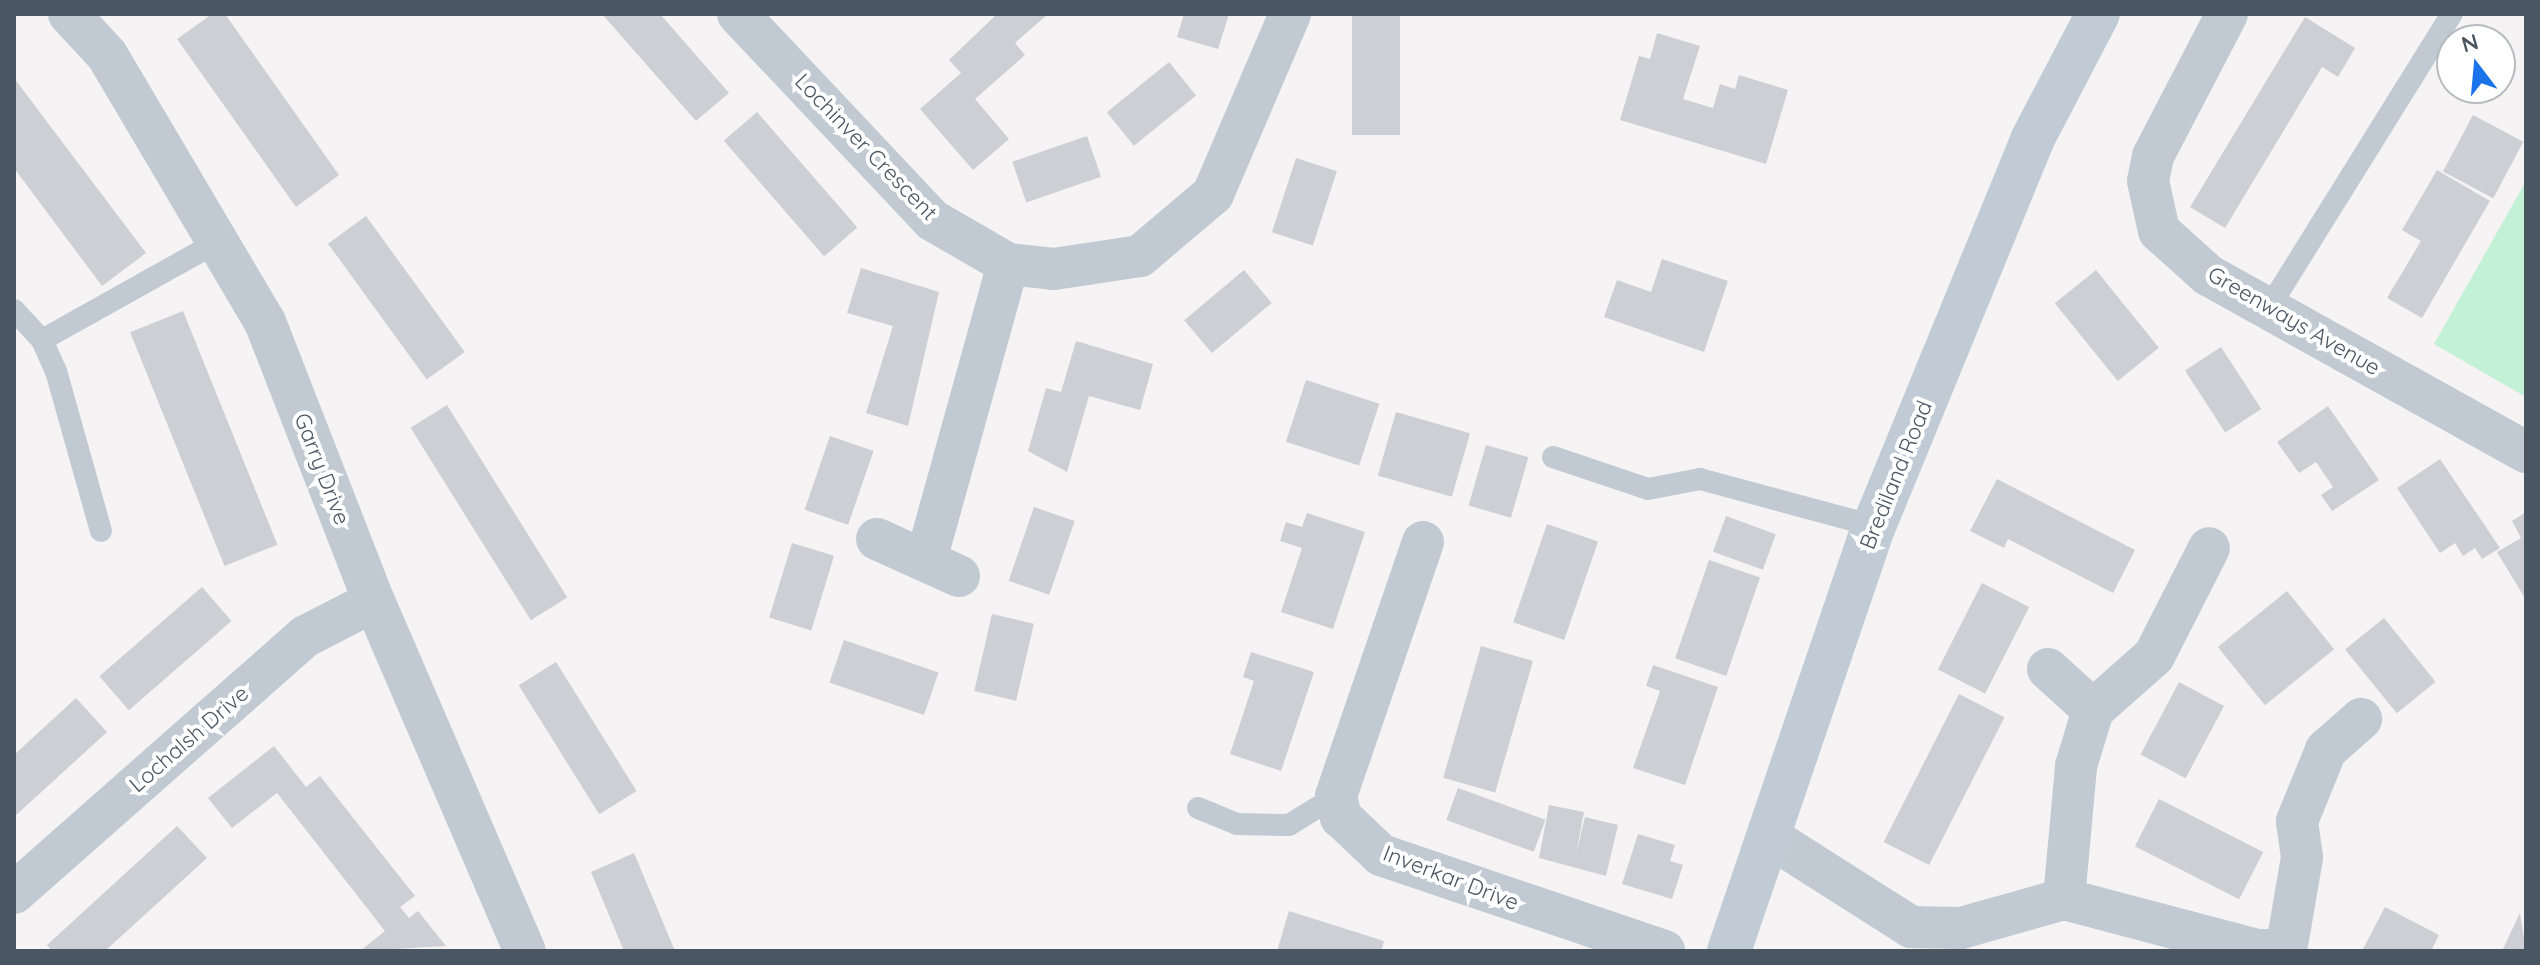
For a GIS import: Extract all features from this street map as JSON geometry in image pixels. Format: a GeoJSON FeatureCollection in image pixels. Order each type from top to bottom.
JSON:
{"type":"FeatureCollection","features":[{"type":"Feature","properties":{"kind":"street","name":"Garry Drive"},"geometry":{"type":"LineString","coordinates":[[69,14],[107,55],[265,322],[374,601],[525,951]]}},
{"type":"Feature","properties":{"kind":"street","name":"Lochinver Crescent"},"geometry":{"type":"LineString","coordinates":[[738,14],[932,220],[1008,264],[1111,265],[1162,243],[1213,194],[1290,14]]}},
{"type":"Feature","properties":{"kind":"street","name":"Brediland Road"},"geometry":{"type":"LineString","coordinates":[[1729,951],[1771,838],[1874,526],[2032,140],[2098,14]]}},
{"type":"Feature","properties":{"kind":"street","name":"Greenways Avenue"},"geometry":{"type":"LineString","coordinates":[[2227,14],[2162,131],[2148,181],[2159,231],[2208,275],[2270,306],[2526,452]]}},
{"type":"Feature","properties":{"kind":"street"},"geometry":{"type":"LineString","coordinates":[[877,539],[942,568],[1008,264]]}},
{"type":"Feature","properties":{"kind":"street"},"geometry":{"type":"LineString","coordinates":[[1336,796],[1423,542]]}},
{"type":"Feature","properties":{"kind":"street"},"geometry":{"type":"LineString","coordinates":[[2064,899],[2076,766],[2093,710],[2154,656],[2209,548]]}},
{"type":"Feature","properties":{"kind":"street","name":"Lochalsh Drive"},"geometry":{"type":"LineString","coordinates":[[14,893],[306,636],[374,601]]}},
{"type":"Feature","properties":{"kind":"street"},"geometry":{"type":"LineString","coordinates":[[2048,669],[2093,710]]}},
{"type":"Feature","properties":{"kind":"street"},"geometry":{"type":"LineString","coordinates":[[1771,838],[1911,927],[1961,928],[2064,899],[2257,950],[2286,951],[2302,857],[2297,821],[2326,750],[2361,719]]}},
{"type":"Feature","properties":{"kind":"street","name":"Inverkar Drive"},"geometry":{"type":"LineString","coordinates":[[1336,796],[1341,817],[1381,855],[1664,951]]}},
{"type":"Feature","properties":{"kind":"lane"},"geometry":{"type":"LineString","coordinates":[[2270,306],[2452,14]]}},
{"type":"Feature","properties":{"kind":"lane"},"geometry":{"type":"LineString","coordinates":[[42,340],[217,242]]}},
{"type":"Feature","properties":{"kind":"lane"},"geometry":{"type":"LineString","coordinates":[[14,310],[42,340],[101,531]]}},
{"type":"Feature","properties":{"kind":"lane"},"geometry":{"type":"LineString","coordinates":[[1553,457],[1648,489],[1700,479],[1874,526]]}},
{"type":"Feature","properties":{"kind":"lane"},"geometry":{"type":"LineString","coordinates":[[1198,808],[1237,824],[1289,825],[1336,796]]}},
{"type":"Feature","properties":{"kind":"green space"},"geometry":{"type":"Polygon","coordinates":[[[2526,181],[2526,397],[2434,344],[2526,181]]]}},
{"type":"Feature","properties":{"kind":"building"},"geometry":{"type":"Polygon","coordinates":[[[212,14],[225,14],[339,175],[296,207],[177,39],[212,14]]]}},
{"type":"Feature","properties":{"kind":"building"},"geometry":{"type":"Polygon","coordinates":[[[602,14],[660,14],[729,93],[696,121],[602,14]]]}},
{"type":"Feature","properties":{"kind":"building"},"geometry":{"type":"Polygon","coordinates":[[[997,14],[1048,14],[1015,43],[1025,55],[975,99],[1009,139],[973,170],[920,109],[961,73],[949,60],[997,14]]]}},
{"type":"Feature","properties":{"kind":"building"},"geometry":{"type":"Polygon","coordinates":[[[1184,14],[1229,14],[1218,49],[1177,37],[1184,14]]]}},
{"type":"Feature","properties":{"kind":"building"},"geometry":{"type":"Polygon","coordinates":[[[1352,14],[1400,14],[1400,135],[1352,135],[1352,14]]]}},
{"type":"Feature","properties":{"kind":"building"},"geometry":{"type":"Polygon","coordinates":[[[2305,17],[2355,48],[2338,77],[2322,67],[2225,228],[2190,207],[2305,17]]]}},
{"type":"Feature","properties":{"kind":"building"},"geometry":{"type":"Polygon","coordinates":[[[1657,33],[1700,46],[1683,99],[1713,108],[1720,84],[1735,89],[1739,75],[1788,90],[1766,164],[1620,120],[1639,56],[1650,59],[1657,33]]]}},
{"type":"Feature","properties":{"kind":"building"},"geometry":{"type":"Polygon","coordinates":[[[1169,62],[1196,95],[1134,146],[1107,112],[1169,62]]]}},
{"type":"Feature","properties":{"kind":"building"},"geometry":{"type":"Polygon","coordinates":[[[14,78],[146,253],[102,286],[14,168],[14,78]]]}},
{"type":"Feature","properties":{"kind":"building"},"geometry":{"type":"Polygon","coordinates":[[[757,112],[857,227],[824,256],[724,141],[757,112]]]}},
{"type":"Feature","properties":{"kind":"building"},"geometry":{"type":"Polygon","coordinates":[[[2473,115],[2523,142],[2493,198],[2443,172],[2473,115]]]}},
{"type":"Feature","properties":{"kind":"building"},"geometry":{"type":"Polygon","coordinates":[[[1087,136],[1101,177],[1026,202],[1012,162],[1087,136]]]}},
{"type":"Feature","properties":{"kind":"building"},"geometry":{"type":"Polygon","coordinates":[[[1296,158],[1337,171],[1313,245],[1272,232],[1296,158]]]}},
{"type":"Feature","properties":{"kind":"building"},"geometry":{"type":"Polygon","coordinates":[[[2437,170],[2490,201],[2422,318],[2387,298],[2421,241],[2402,230],[2437,170]]]}},
{"type":"Feature","properties":{"kind":"building"},"geometry":{"type":"Polygon","coordinates":[[[366,216],[465,352],[427,380],[328,244],[366,216]]]}},
{"type":"Feature","properties":{"kind":"building"},"geometry":{"type":"Polygon","coordinates":[[[1662,259],[1728,281],[1704,352],[1604,317],[1617,280],[1651,292],[1662,259]]]}},
{"type":"Feature","properties":{"kind":"building"},"geometry":{"type":"Polygon","coordinates":[[[861,268],[939,292],[908,426],[866,413],[893,326],[847,313],[861,268]]]}},
{"type":"Feature","properties":{"kind":"building"},"geometry":{"type":"Polygon","coordinates":[[[1244,270],[1272,303],[1212,353],[1184,320],[1244,270]]]}},
{"type":"Feature","properties":{"kind":"building"},"geometry":{"type":"Polygon","coordinates":[[[2096,270],[2159,348],[2118,381],[2055,303],[2096,270]]]}},
{"type":"Feature","properties":{"kind":"building"},"geometry":{"type":"Polygon","coordinates":[[[183,311],[277,545],[225,566],[130,332],[183,311]]]}},
{"type":"Feature","properties":{"kind":"building"},"geometry":{"type":"Polygon","coordinates":[[[1076,341],[1153,364],[1140,410],[1089,396],[1067,472],[1028,451],[1046,388],[1061,392],[1076,341]]]}},
{"type":"Feature","properties":{"kind":"building"},"geometry":{"type":"Polygon","coordinates":[[[2221,347],[2261,409],[2225,432],[2185,370],[2221,347]]]}},
{"type":"Feature","properties":{"kind":"building"},"geometry":{"type":"Polygon","coordinates":[[[1306,380],[1379,404],[1359,466],[1286,442],[1306,380]]]}},
{"type":"Feature","properties":{"kind":"building"},"geometry":{"type":"Polygon","coordinates":[[[447,405],[567,598],[531,620],[411,428],[447,405]]]}},
{"type":"Feature","properties":{"kind":"building"},"geometry":{"type":"Polygon","coordinates":[[[2328,406],[2379,480],[2332,511],[2321,495],[2333,487],[2316,462],[2299,473],[2277,442],[2328,406]]]}},
{"type":"Feature","properties":{"kind":"building"},"geometry":{"type":"Polygon","coordinates":[[[1396,412],[1470,433],[1452,497],[1378,475],[1396,412]]]}},
{"type":"Feature","properties":{"kind":"building"},"geometry":{"type":"Polygon","coordinates":[[[830,436],[873,451],[848,525],[805,510],[830,436]]]}},
{"type":"Feature","properties":{"kind":"building"},"geometry":{"type":"Polygon","coordinates":[[[1486,445],[1528,457],[1511,518],[1469,506],[1486,445]]]}},
{"type":"Feature","properties":{"kind":"building"},"geometry":{"type":"Polygon","coordinates":[[[2440,459],[2500,548],[2482,559],[2475,548],[2463,556],[2455,543],[2440,553],[2397,488],[2440,459]]]}},
{"type":"Feature","properties":{"kind":"building"},"geometry":{"type":"Polygon","coordinates":[[[1997,479],[2135,550],[2113,593],[2008,539],[2004,548],[1970,531],[1997,479]]]}},
{"type":"Feature","properties":{"kind":"building"},"geometry":{"type":"Polygon","coordinates":[[[1034,507],[1075,521],[1049,595],[1009,581],[1034,507]]]}},
{"type":"Feature","properties":{"kind":"building"},"geometry":{"type":"Polygon","coordinates":[[[2526,512],[2526,600],[2497,552],[2521,538],[2512,521],[2526,512]]]}},
{"type":"Feature","properties":{"kind":"building"},"geometry":{"type":"Polygon","coordinates":[[[1307,513],[1365,532],[1333,629],[1281,612],[1302,548],[1280,541],[1286,522],[1302,527],[1307,513]]]}},
{"type":"Feature","properties":{"kind":"building"},"geometry":{"type":"Polygon","coordinates":[[[1726,516],[1776,534],[1763,570],[1713,552],[1726,516]]]}},
{"type":"Feature","properties":{"kind":"building"},"geometry":{"type":"Polygon","coordinates":[[[1547,524],[1598,542],[1564,640],[1513,622],[1547,524]]]}},
{"type":"Feature","properties":{"kind":"building"},"geometry":{"type":"Polygon","coordinates":[[[792,543],[834,556],[811,630],[769,618],[792,543]]]}},
{"type":"Feature","properties":{"kind":"building"},"geometry":{"type":"Polygon","coordinates":[[[1709,560],[1760,578],[1726,676],[1675,658],[1709,560]]]}},
{"type":"Feature","properties":{"kind":"building"},"geometry":{"type":"Polygon","coordinates":[[[1982,583],[2029,607],[1985,693],[1938,669],[1982,583]]]}},
{"type":"Feature","properties":{"kind":"building"},"geometry":{"type":"Polygon","coordinates":[[[202,587],[232,621],[129,710],[99,676],[202,587]]]}},
{"type":"Feature","properties":{"kind":"building"},"geometry":{"type":"Polygon","coordinates":[[[2287,591],[2334,649],[2265,705],[2218,647],[2287,591]]]}},
{"type":"Feature","properties":{"kind":"building"},"geometry":{"type":"Polygon","coordinates":[[[992,614],[1034,624],[1016,701],[974,691],[992,614]]]}},
{"type":"Feature","properties":{"kind":"building"},"geometry":{"type":"Polygon","coordinates":[[[2384,618],[2436,682],[2397,713],[2345,649],[2384,618]]]}},
{"type":"Feature","properties":{"kind":"building"},"geometry":{"type":"Polygon","coordinates":[[[844,640],[939,673],[924,715],[829,683],[844,640]]]}},
{"type":"Feature","properties":{"kind":"building"},"geometry":{"type":"Polygon","coordinates":[[[1481,646],[1533,661],[1495,793],[1443,778],[1481,646]]]}},
{"type":"Feature","properties":{"kind":"building"},"geometry":{"type":"Polygon","coordinates":[[[1251,652],[1314,672],[1281,771],[1230,754],[1254,681],[1243,677],[1251,652]]]}},
{"type":"Feature","properties":{"kind":"building"},"geometry":{"type":"Polygon","coordinates":[[[556,662],[637,791],[599,814],[519,685],[556,662]]]}},
{"type":"Feature","properties":{"kind":"building"},"geometry":{"type":"Polygon","coordinates":[[[1653,665],[1718,687],[1685,785],[1633,768],[1660,691],[1646,686],[1653,665]]]}},
{"type":"Feature","properties":{"kind":"building"},"geometry":{"type":"Polygon","coordinates":[[[2179,682],[2224,706],[2186,778],[2141,754],[2179,682]]]}},
{"type":"Feature","properties":{"kind":"building"},"geometry":{"type":"Polygon","coordinates":[[[1959,694],[2004,717],[1929,865],[1884,842],[1959,694]]]}},
{"type":"Feature","properties":{"kind":"building"},"geometry":{"type":"Polygon","coordinates":[[[76,698],[107,732],[14,817],[14,755],[76,698]]]}},
{"type":"Feature","properties":{"kind":"building"},"geometry":{"type":"Polygon","coordinates":[[[274,746],[306,787],[320,776],[415,896],[400,907],[409,918],[418,911],[446,946],[360,951],[385,931],[277,793],[232,828],[208,798],[274,746]]]}},
{"type":"Feature","properties":{"kind":"building"},"geometry":{"type":"Polygon","coordinates":[[[1458,788],[1545,820],[1534,852],[1446,820],[1458,788]]]}},
{"type":"Feature","properties":{"kind":"building"},"geometry":{"type":"Polygon","coordinates":[[[2159,799],[2263,852],[2239,899],[2135,846],[2159,799]]]}},
{"type":"Feature","properties":{"kind":"building"},"geometry":{"type":"Polygon","coordinates":[[[1549,805],[1584,812],[1576,854],[1585,817],[1618,825],[1606,876],[1539,858],[1549,805]]]}},
{"type":"Feature","properties":{"kind":"building"},"geometry":{"type":"Polygon","coordinates":[[[177,826],[207,858],[105,951],[52,951],[47,945],[177,826]]]}},
{"type":"Feature","properties":{"kind":"building"},"geometry":{"type":"Polygon","coordinates":[[[1638,834],[1675,845],[1670,861],[1683,865],[1672,899],[1622,884],[1638,834]]]}},
{"type":"Feature","properties":{"kind":"building"},"geometry":{"type":"Polygon","coordinates":[[[634,853],[675,951],[624,951],[591,872],[634,853]]]}},
{"type":"Feature","properties":{"kind":"building"},"geometry":{"type":"Polygon","coordinates":[[[2385,907],[2439,935],[2431,951],[2362,951],[2385,907]]]}},
{"type":"Feature","properties":{"kind":"building"},"geometry":{"type":"Polygon","coordinates":[[[1289,911],[1384,941],[1381,951],[1277,951],[1289,911]]]}},
{"type":"Feature","properties":{"kind":"building"},"geometry":{"type":"Polygon","coordinates":[[[2520,913],[2526,951],[2502,951],[2520,913]]]}}]}
